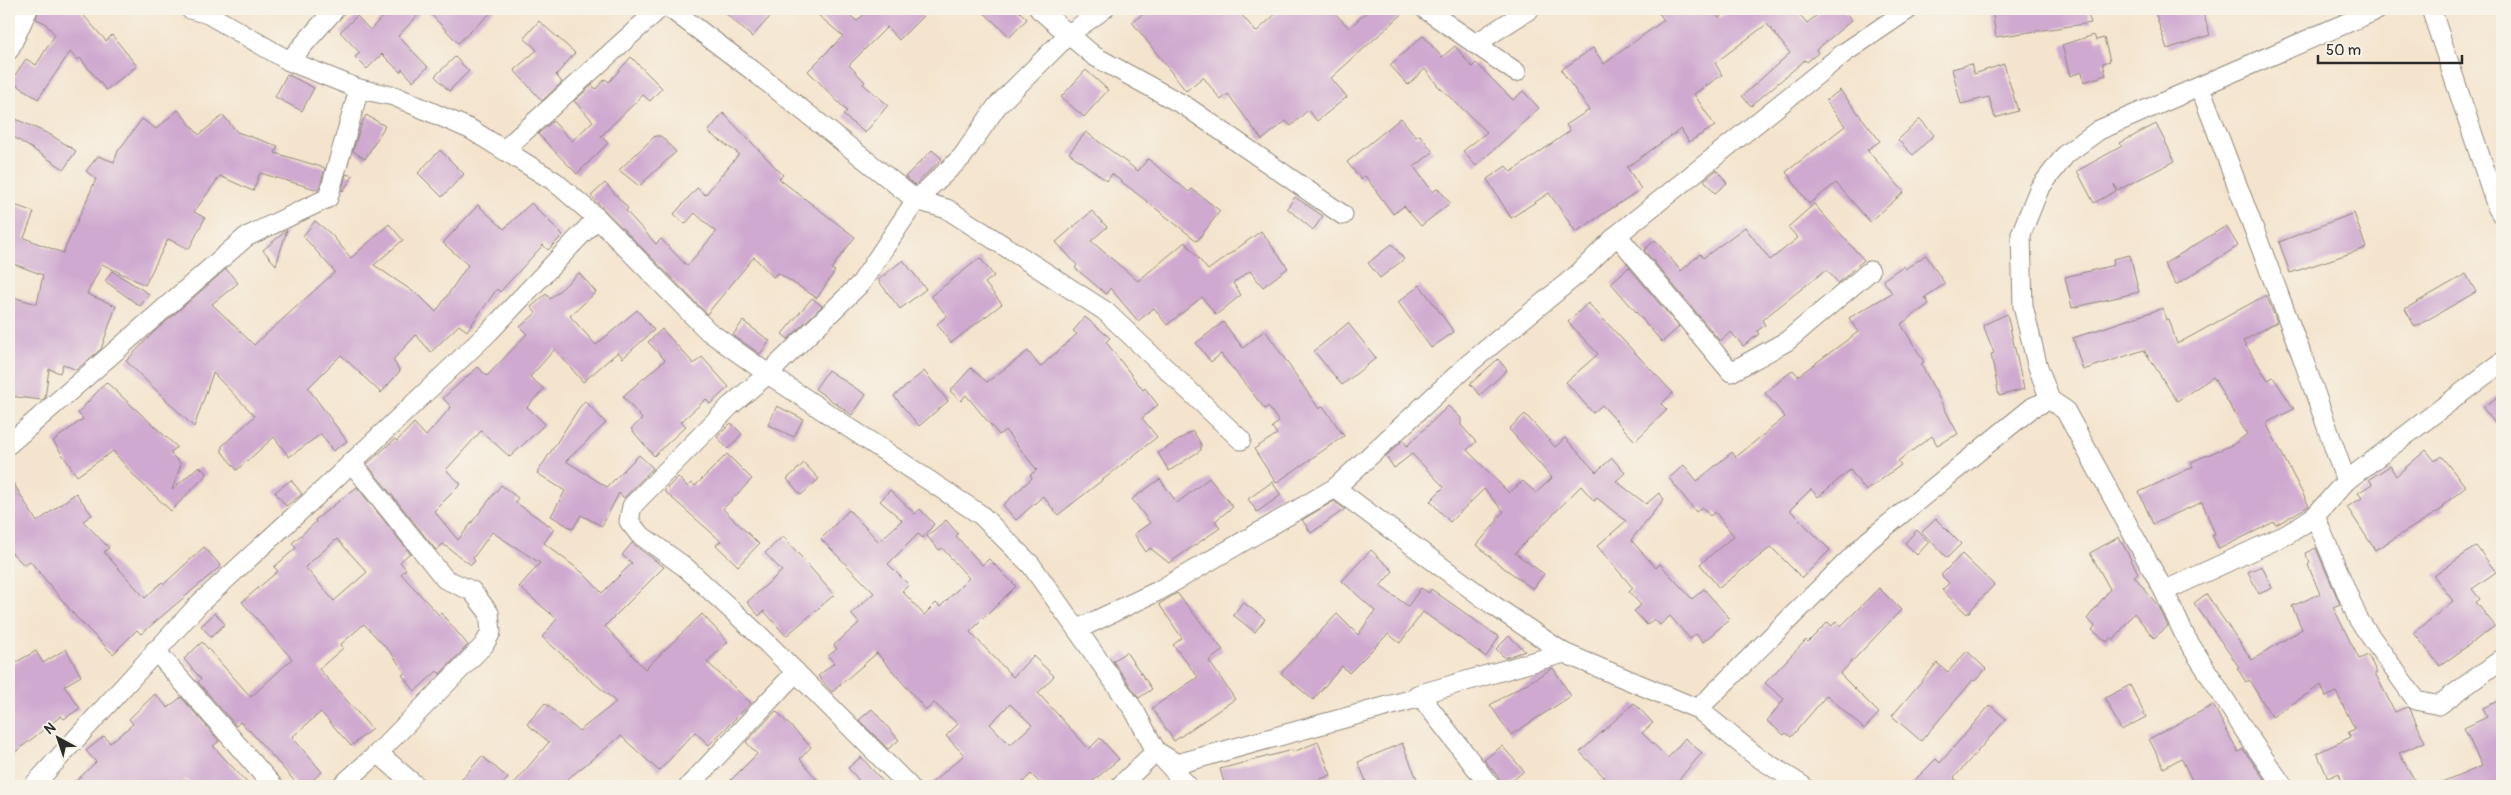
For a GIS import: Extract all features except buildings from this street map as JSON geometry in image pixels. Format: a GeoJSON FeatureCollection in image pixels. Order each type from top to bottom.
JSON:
{"type":"FeatureCollection","features":[{"type":"Feature","properties":{"kind":"street"},"geometry":{"type":"LineString","coordinates":[[9,50],[28,9]]}},
{"type":"Feature","properties":{"kind":"street"},"geometry":{"type":"LineString","coordinates":[[190,9],[208,14],[289,61],[359,89],[394,96],[470,129],[554,182],[597,218],[708,331],[768,374],[980,515],[1031,565],[1134,710],[1156,751],[1188,786]]}},
{"type":"Feature","properties":{"kind":"street"},"geometry":{"type":"LineString","coordinates":[[289,61],[335,9]]}},
{"type":"Feature","properties":{"kind":"street"},"geometry":{"type":"LineString","coordinates":[[504,150],[660,9]]}},
{"type":"Feature","properties":{"kind":"street"},"geometry":{"type":"LineString","coordinates":[[671,9],[752,70],[916,200],[947,209],[1105,311],[1241,440]]}},
{"type":"Feature","properties":{"kind":"street"},"geometry":{"type":"LineString","coordinates":[[1039,9],[1094,56],[1187,107],[1343,215]]}},
{"type":"Feature","properties":{"kind":"street"},"geometry":{"type":"LineString","coordinates":[[909,786],[796,672],[685,566],[639,534],[629,521],[632,506],[730,406],[768,374],[861,283],[916,200],[962,157],[997,106],[1069,34],[1104,9]]}},
{"type":"Feature","properties":{"kind":"street"},"geometry":{"type":"LineString","coordinates":[[1425,9],[1516,72]]}},
{"type":"Feature","properties":{"kind":"street"},"geometry":{"type":"LineString","coordinates":[[1476,44],[1530,9]]}},
{"type":"Feature","properties":{"kind":"street"},"geometry":{"type":"LineString","coordinates":[[1078,629],[1158,591],[1335,488],[1471,362],[1579,273],[1617,235],[1844,53],[1910,9]]}},
{"type":"Feature","properties":{"kind":"street"},"geometry":{"type":"LineString","coordinates":[[2283,786],[2248,736],[2186,638],[2164,591],[2065,410],[2050,400],[2037,364],[2023,306],[2021,234],[2038,189],[2066,154],[2099,130],[2379,9]]}},
{"type":"Feature","properties":{"kind":"street"},"geometry":{"type":"LineString","coordinates":[[2431,9],[2497,207],[2502,215]]}},
{"type":"Feature","properties":{"kind":"street"},"geometry":{"type":"LineString","coordinates":[[2200,87],[2302,356],[2346,480]]}},
{"type":"Feature","properties":{"kind":"street"},"geometry":{"type":"LineString","coordinates":[[9,444],[246,237],[328,198],[359,89]]}},
{"type":"Feature","properties":{"kind":"street"},"geometry":{"type":"LineString","coordinates":[[33,786],[155,650],[200,603],[489,332],[597,218]]}},
{"type":"Feature","properties":{"kind":"street"},"geometry":{"type":"LineString","coordinates":[[1617,235],[1731,372],[1787,341],[1870,271]]}},
{"type":"Feature","properties":{"kind":"street"},"geometry":{"type":"LineString","coordinates":[[2164,591],[2288,534],[2315,516],[2346,480],[2502,362]]}},
{"type":"Feature","properties":{"kind":"street"},"geometry":{"type":"LineString","coordinates":[[1698,709],[1868,541],[2033,407],[2050,400]]}},
{"type":"Feature","properties":{"kind":"street"},"geometry":{"type":"LineString","coordinates":[[341,786],[378,753],[484,645],[491,632],[490,614],[472,591],[445,578],[351,462]]}},
{"type":"Feature","properties":{"kind":"street"},"geometry":{"type":"LineString","coordinates":[[1335,488],[1493,605],[1564,653],[1698,709],[1756,756],[1803,786]]}},
{"type":"Feature","properties":{"kind":"street"},"geometry":{"type":"LineString","coordinates":[[2315,516],[2358,619],[2416,700],[2438,705],[2502,659]]}},
{"type":"Feature","properties":{"kind":"street"},"geometry":{"type":"LineString","coordinates":[[155,650],[274,786]]}},
{"type":"Feature","properties":{"kind":"street"},"geometry":{"type":"LineString","coordinates":[[1490,786],[1418,695],[1564,653]]}},
{"type":"Feature","properties":{"kind":"street"},"geometry":{"type":"LineString","coordinates":[[689,786],[796,672]]}},
{"type":"Feature","properties":{"kind":"street"},"geometry":{"type":"LineString","coordinates":[[1156,751],[1177,764],[1421,697]]}},
{"type":"Feature","properties":{"kind":"street"},"geometry":{"type":"LineString","coordinates":[[1120,786],[1156,751]]}},
{"type":"Feature","properties":{"kind":"street"},"geometry":{"type":"LineString","coordinates":[[378,753],[416,786]]}}]}
